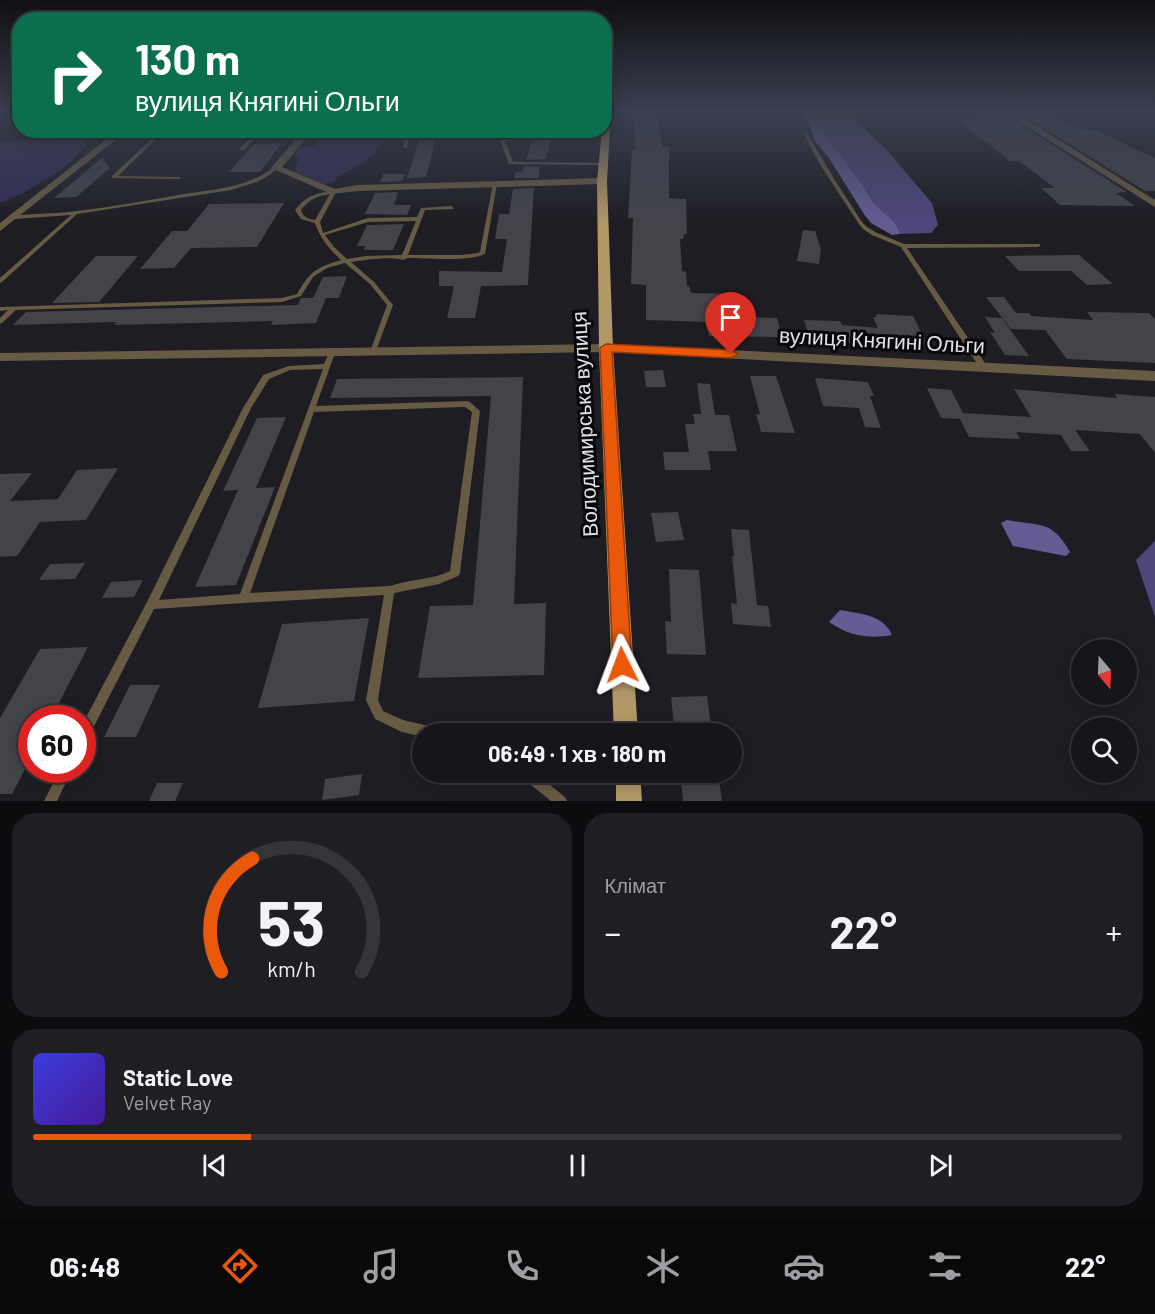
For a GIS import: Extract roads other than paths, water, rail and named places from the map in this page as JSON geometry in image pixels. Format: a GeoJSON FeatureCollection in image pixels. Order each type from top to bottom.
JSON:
{"type":"FeatureCollection","features":[{"type":"Feature","properties":{"kind":"main road","name":"Володимирська вулиця"},"geometry":{"type":"LineString","coordinates":[[604,149],[602,181],[606,348],[625,723]]}},
{"type":"Feature","properties":{"kind":"main road"},"geometry":{"type":"LineString","coordinates":[[629,783],[630,801]]}},
{"type":"Feature","properties":{"kind":"street"},"geometry":{"type":"LineString","coordinates":[[0,228],[100,149]]}},
{"type":"Feature","properties":{"kind":"street"},"geometry":{"type":"LineString","coordinates":[[292,149],[276,168],[334,192],[357,188],[602,181]]}},
{"type":"Feature","properties":{"kind":"street"},"geometry":{"type":"LineString","coordinates":[[1068,149],[1155,204]]}},
{"type":"Feature","properties":{"kind":"street","name":"вулиця Княгині Ольги"},"geometry":{"type":"LineString","coordinates":[[0,357],[333,350],[606,348],[1155,376]]}},
{"type":"Feature","properties":{"kind":"lane"},"geometry":{"type":"LineString","coordinates":[[143,149],[114,177],[178,178]]}},
{"type":"Feature","properties":{"kind":"lane"},"geometry":{"type":"LineString","coordinates":[[506,149],[511,163],[603,164]]}},
{"type":"Feature","properties":{"kind":"lane"},"geometry":{"type":"LineString","coordinates":[[813,149],[859,222],[866,229],[903,246],[1038,244]]}},
{"type":"Feature","properties":{"kind":"lane"},"geometry":{"type":"LineString","coordinates":[[14,217],[75,214],[231,187],[261,178],[276,168]]}},
{"type":"Feature","properties":{"kind":"lane"},"geometry":{"type":"LineString","coordinates":[[0,309],[282,300],[299,295],[309,277],[314,273],[344,259],[471,256],[483,253],[495,184]]}},
{"type":"Feature","properties":{"kind":"lane"},"geometry":{"type":"LineString","coordinates":[[316,222],[334,192]]}},
{"type":"Feature","properties":{"kind":"lane"},"geometry":{"type":"LineString","coordinates":[[316,222],[305,219],[298,210],[305,199],[312,195],[334,192]]}},
{"type":"Feature","properties":{"kind":"lane"},"geometry":{"type":"LineString","coordinates":[[404,258],[417,219],[423,209],[451,208]]}},
{"type":"Feature","properties":{"kind":"lane"},"geometry":{"type":"LineString","coordinates":[[0,281],[75,214]]}},
{"type":"Feature","properties":{"kind":"lane"},"geometry":{"type":"LineString","coordinates":[[321,235],[368,220],[417,219]]}},
{"type":"Feature","properties":{"kind":"lane"},"geometry":{"type":"LineString","coordinates":[[316,222],[326,243],[371,282],[390,304],[374,350]]}},
{"type":"Feature","properties":{"kind":"lane"},"geometry":{"type":"LineString","coordinates":[[903,246],[984,368]]}},
{"type":"Feature","properties":{"kind":"lane"},"geometry":{"type":"LineString","coordinates":[[0,322],[14,308]]}},
{"type":"Feature","properties":{"kind":"lane"},"geometry":{"type":"LineString","coordinates":[[243,598],[314,409],[333,350]]}},
{"type":"Feature","properties":{"kind":"lane"},"geometry":{"type":"LineString","coordinates":[[96,711],[152,605],[247,408],[266,377],[290,368],[328,366]]}},
{"type":"Feature","properties":{"kind":"lane"},"geometry":{"type":"LineString","coordinates":[[152,605],[390,590],[402,585],[441,581],[454,573],[477,411],[467,404],[314,409]]}},
{"type":"Feature","properties":{"kind":"lane"},"geometry":{"type":"LineString","coordinates":[[390,590],[372,700],[379,716],[412,728]]}},
{"type":"Feature","properties":{"kind":"lane"},"geometry":{"type":"LineString","coordinates":[[50,801],[59,783]]}},
{"type":"Feature","properties":{"kind":"lane"},"geometry":{"type":"LineString","coordinates":[[538,783],[561,801]]}}]}
